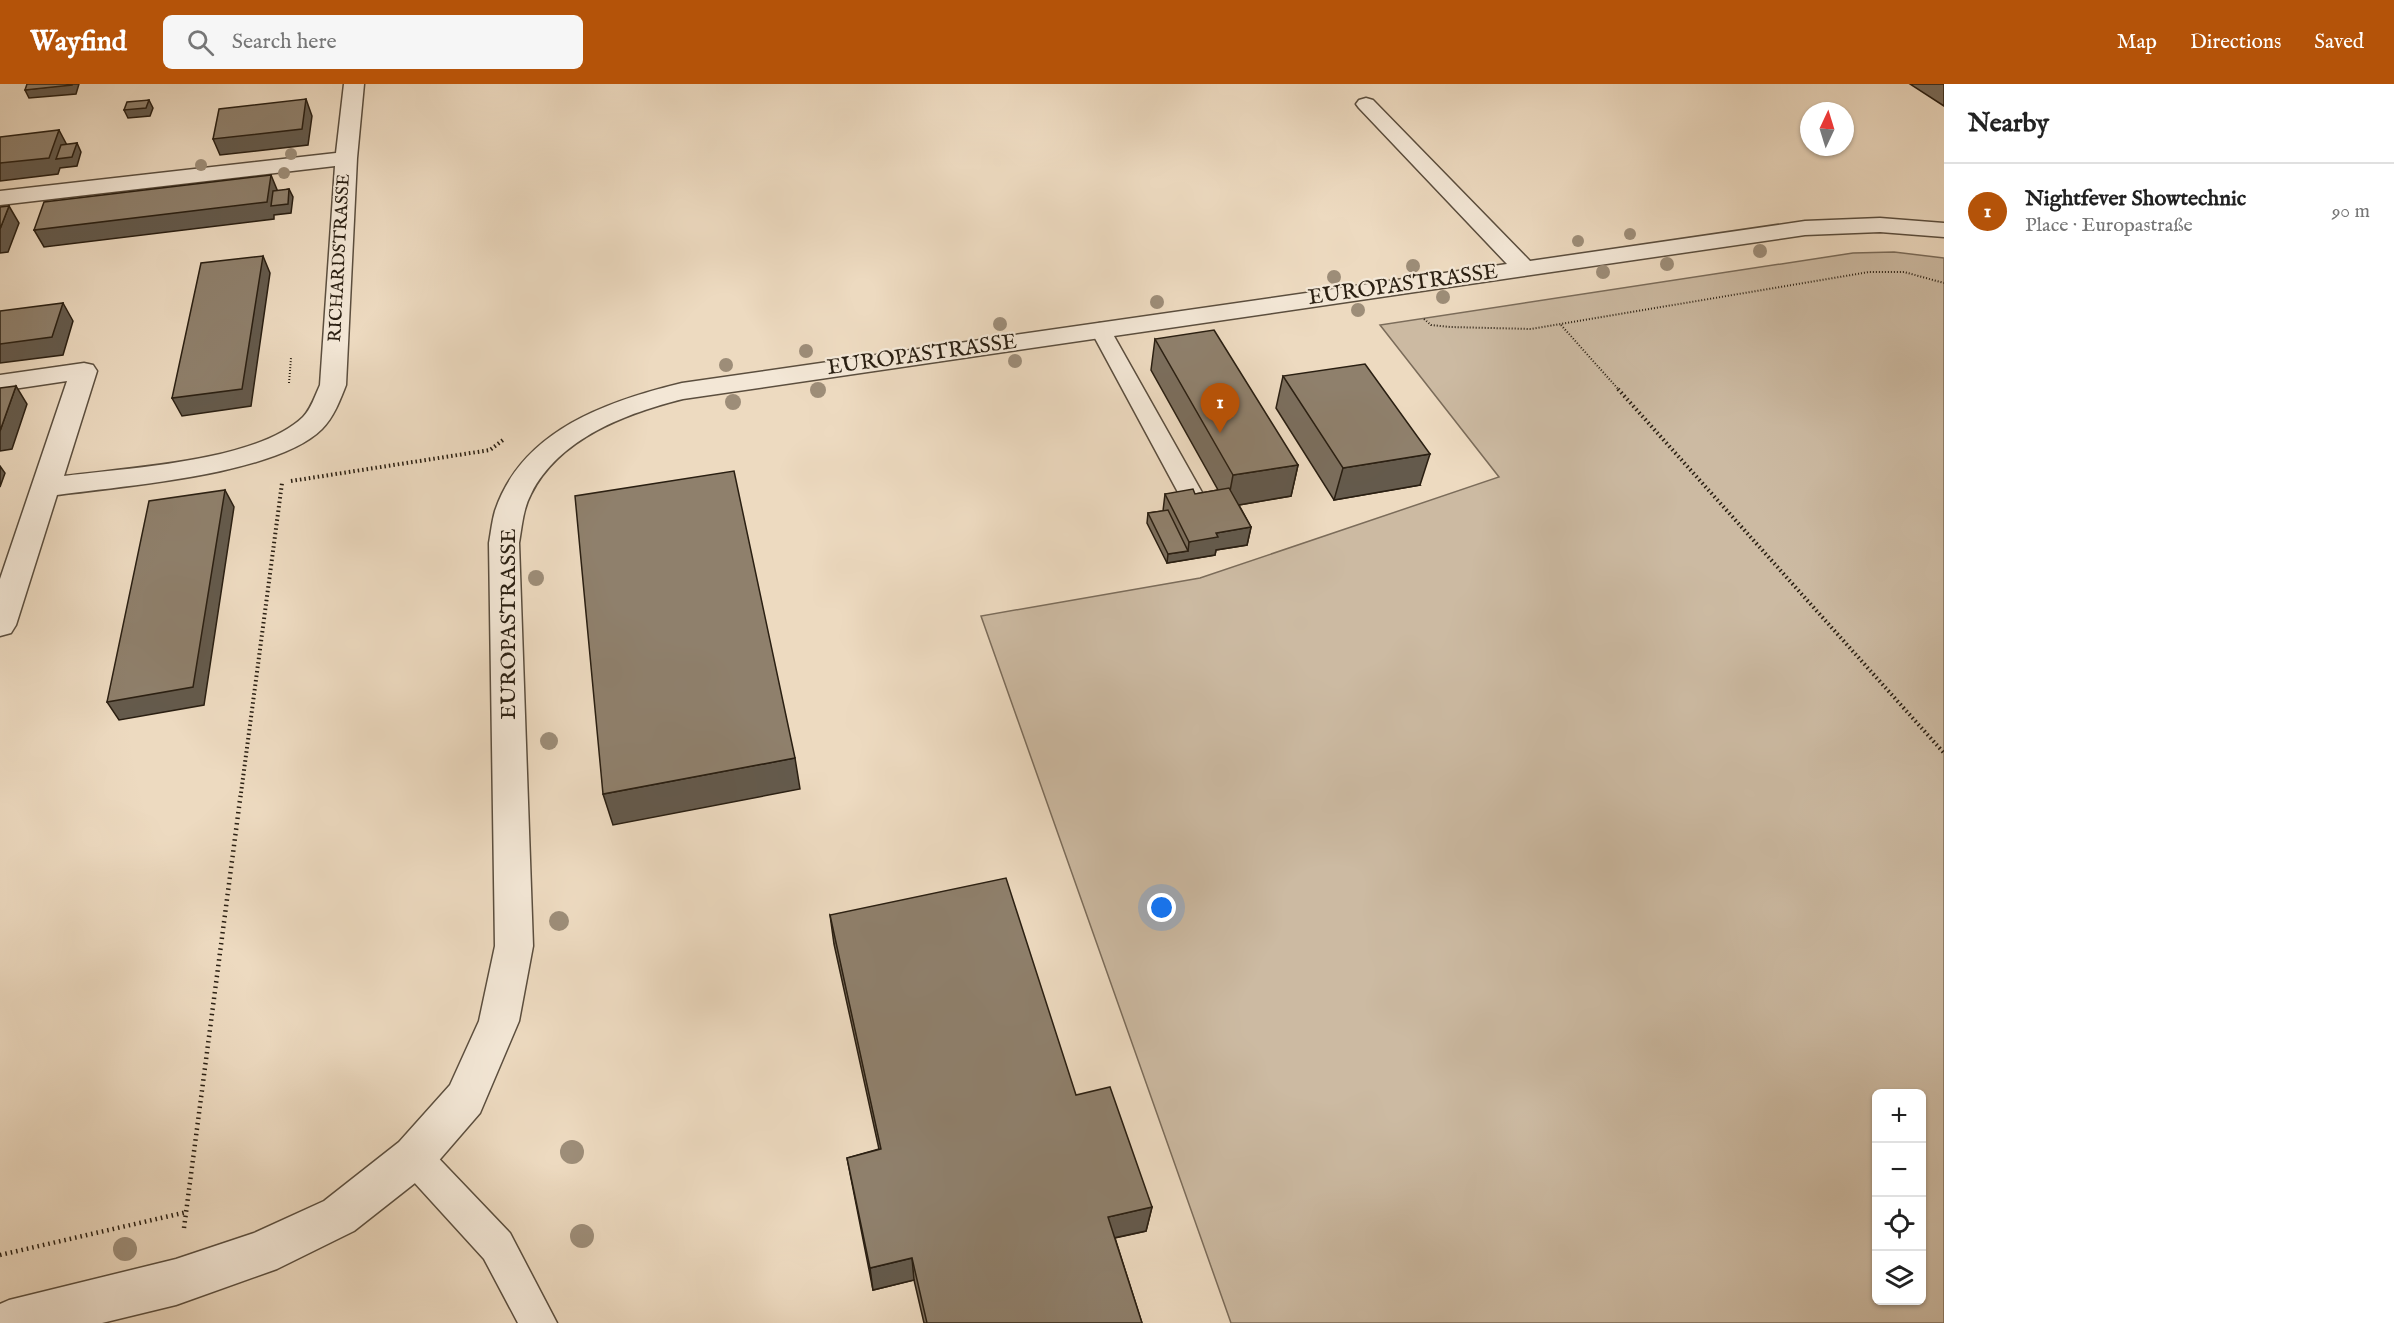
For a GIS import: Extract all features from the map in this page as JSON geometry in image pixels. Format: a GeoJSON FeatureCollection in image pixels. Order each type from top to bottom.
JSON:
{"type":"FeatureCollection","features":[{"type":"Feature","properties":{"kind":"street"},"geometry":{"type":"LineString","coordinates":[[346,158],[354,84]]}},
{"type":"Feature","properties":{"kind":"street","name":"EUROPASTRASSE"},"geometry":{"type":"LineString","coordinates":[[1366,104],[1524,268]]}},
{"type":"Feature","properties":{"kind":"street","name":"RICHARDSTRASSE"},"geometry":{"type":"LineString","coordinates":[[0,198],[346,158],[333,385],[321,413],[309,426],[282,444],[248,455],[47,487]]}},
{"type":"Feature","properties":{"kind":"street","name":"EUROPASTRASSE"},"geometry":{"type":"LineString","coordinates":[[9,1323],[176,1282],[261,1253],[339,1216],[414,1157],[465,1099],[499,1021],[514,946],[504,543],[510,510],[524,480],[559,444],[590,423],[623,407],[682,391],[1524,268],[1805,228],[1880,225],[1944,230]]}},
{"type":"Feature","properties":{"kind":"street"},"geometry":{"type":"LineString","coordinates":[[0,383],[84,371],[0,625]]}},
{"type":"Feature","properties":{"kind":"lane"},"geometry":{"type":"LineString","coordinates":[[1100,329],[1192,496]]}},
{"type":"Feature","properties":{"kind":"lane"},"geometry":{"type":"LineString","coordinates":[[414,1157],[497,1246],[538,1323]]}},
{"type":"Feature","properties":{"kind":"path"},"geometry":{"type":"LineString","coordinates":[[1417,312],[1431,325],[1531,329],[1869,272],[1904,272],[1944,283]]}},
{"type":"Feature","properties":{"kind":"path"},"geometry":{"type":"LineString","coordinates":[[1561,325],[1944,753]]}},
{"type":"Feature","properties":{"kind":"path"},"geometry":{"type":"LineString","coordinates":[[176,1282],[282,482],[282,444]]}},
{"type":"Feature","properties":{"kind":"path"},"geometry":{"type":"LineString","coordinates":[[0,1255],[187,1212]]}},
{"type":"Feature","properties":{"kind":"shaded area"},"geometry":{"type":"Polygon","coordinates":[[[1894,252],[1944,258],[1944,1323],[1231,1323],[981,616],[1200,578],[1499,477],[1380,325],[1853,253],[1894,252]]]}},
{"type":"Feature","properties":{"kind":"building"},"geometry":{"type":"Polygon","coordinates":[[[27,84],[72,84],[72,85],[25,90],[27,84]]]}},
{"type":"Feature","properties":{"kind":"building"},"geometry":{"type":"Polygon","coordinates":[[[306,99],[302,129],[213,139],[219,109],[306,99]]]}},
{"type":"Feature","properties":{"kind":"building"},"geometry":{"type":"Polygon","coordinates":[[[149,100],[146,108],[124,110],[127,102],[149,100]]]}},
{"type":"Feature","properties":{"kind":"building"},"geometry":{"type":"Polygon","coordinates":[[[59,130],[49,158],[0,163],[0,137],[59,130]]]}},
{"type":"Feature","properties":{"kind":"building"},"geometry":{"type":"Polygon","coordinates":[[[77,143],[72,157],[56,159],[61,145],[77,143]]]}},
{"type":"Feature","properties":{"kind":"building"},"geometry":{"type":"Polygon","coordinates":[[[271,175],[267,202],[34,230],[44,202],[271,175]]]}},
{"type":"Feature","properties":{"kind":"building"},"geometry":{"type":"Polygon","coordinates":[[[289,189],[288,204],[271,206],[273,191],[289,189]]]}},
{"type":"Feature","properties":{"kind":"building"},"geometry":{"type":"Polygon","coordinates":[[[9,206],[0,229],[0,207],[9,206]]]}},
{"type":"Feature","properties":{"kind":"building"},"geometry":{"type":"Polygon","coordinates":[[[263,256],[242,389],[172,398],[201,263],[263,256]]]}},
{"type":"Feature","properties":{"kind":"building"},"geometry":{"type":"Polygon","coordinates":[[[63,303],[52,337],[0,344],[0,311],[63,303]]]}},
{"type":"Feature","properties":{"kind":"building"},"geometry":{"type":"Polygon","coordinates":[[[1214,330],[1298,465],[1233,475],[1155,339],[1214,330]]]}},
{"type":"Feature","properties":{"kind":"building"},"geometry":{"type":"Polygon","coordinates":[[[1365,364],[1430,454],[1343,468],[1283,376],[1365,364]]]}},
{"type":"Feature","properties":{"kind":"building"},"geometry":{"type":"Polygon","coordinates":[[[16,386],[0,431],[0,388],[16,386]]]}},
{"type":"Feature","properties":{"kind":"building"},"geometry":{"type":"Polygon","coordinates":[[[734,471],[795,758],[603,794],[575,496],[734,471]]]}},
{"type":"Feature","properties":{"kind":"building"},"geometry":{"type":"Polygon","coordinates":[[[1229,488],[1251,527],[1216,533],[1218,537],[1189,542],[1165,494],[1193,489],[1195,494],[1229,488]]]}},
{"type":"Feature","properties":{"kind":"building"},"geometry":{"type":"Polygon","coordinates":[[[225,490],[193,687],[107,702],[149,501],[225,490]]]}},
{"type":"Feature","properties":{"kind":"building"},"geometry":{"type":"Polygon","coordinates":[[[1168,510],[1188,551],[1168,554],[1148,513],[1168,510]]]}},
{"type":"Feature","properties":{"kind":"building"},"geometry":{"type":"Polygon","coordinates":[[[1006,878],[1076,1095],[1110,1087],[1152,1207],[1108,1217],[1142,1323],[927,1323],[912,1258],[870,1268],[847,1158],[881,1149],[830,915],[1006,878]]]}},
{"type":"Feature","properties":{"kind":"place","name":"Nightfever Showtechnic"},"geometry":{"type":"Point","coordinates":[1220,433]}}]}
